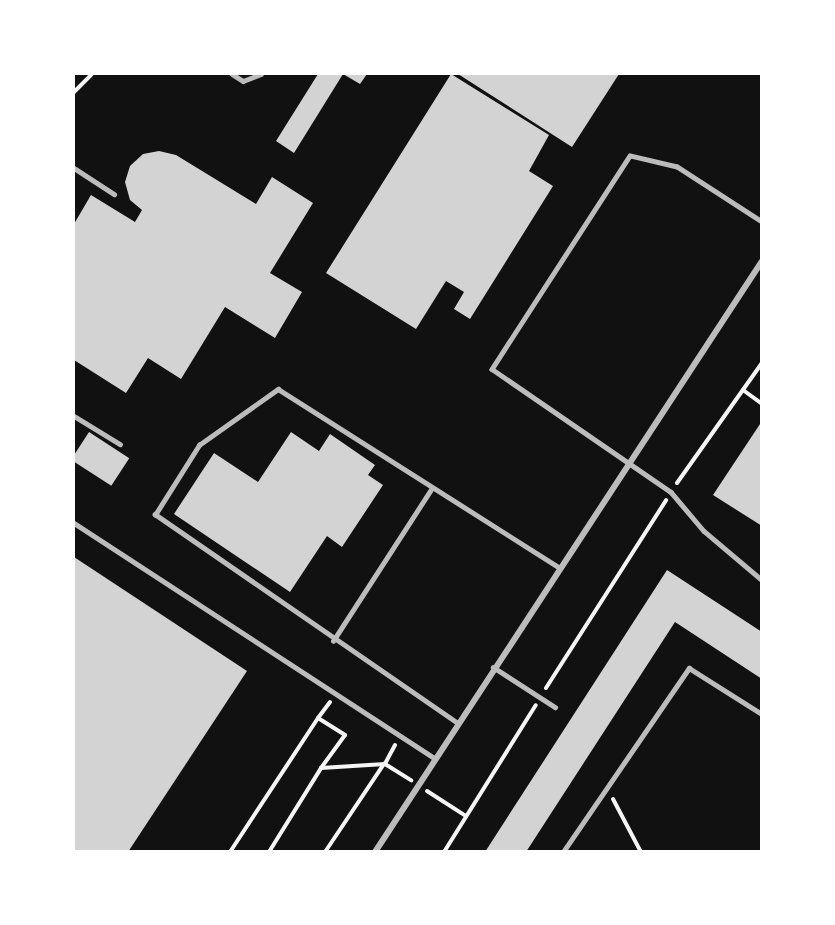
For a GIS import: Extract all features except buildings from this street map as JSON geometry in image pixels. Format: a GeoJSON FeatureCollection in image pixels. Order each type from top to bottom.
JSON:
{"type":"FeatureCollection","features":[{"type":"Feature","properties":{"kind":"street"},"geometry":{"type":"LineString","coordinates":[[375,852],[558,567],[762,261]]}},
{"type":"Feature","properties":{"kind":"lane"},"geometry":{"type":"LineString","coordinates":[[232,74],[243,81],[261,74]]}},
{"type":"Feature","properties":{"kind":"lane"},"geometry":{"type":"LineString","coordinates":[[762,222],[677,167],[630,156],[492,369],[670,492],[704,531],[762,580]]}},
{"type":"Feature","properties":{"kind":"lane"},"geometry":{"type":"LineString","coordinates":[[74,168],[114,194]]}},
{"type":"Feature","properties":{"kind":"lane"},"geometry":{"type":"LineString","coordinates":[[457,723],[333,641],[155,515],[199,445],[278,389],[558,567]]}},
{"type":"Feature","properties":{"kind":"lane"},"geometry":{"type":"LineString","coordinates":[[74,416],[120,444]]}},
{"type":"Feature","properties":{"kind":"lane"},"geometry":{"type":"LineString","coordinates":[[333,641],[432,488]]}},
{"type":"Feature","properties":{"kind":"lane"},"geometry":{"type":"LineString","coordinates":[[74,523],[434,758]]}},
{"type":"Feature","properties":{"kind":"lane"},"geometry":{"type":"LineString","coordinates":[[493,667],[555,708]]}},
{"type":"Feature","properties":{"kind":"lane"},"geometry":{"type":"LineString","coordinates":[[563,852],[605,785],[689,668],[762,714]]}},
{"type":"Feature","properties":{"kind":"path"},"geometry":{"type":"LineString","coordinates":[[74,93],[92,74]]}},
{"type":"Feature","properties":{"kind":"path"},"geometry":{"type":"LineString","coordinates":[[444,852],[670,492],[762,363]]}},
{"type":"Feature","properties":{"kind":"path"},"geometry":{"type":"LineString","coordinates":[[743,390],[762,404]]}},
{"type":"Feature","properties":{"kind":"path"},"geometry":{"type":"LineString","coordinates":[[230,852],[335,695]]}},
{"type":"Feature","properties":{"kind":"path"},"geometry":{"type":"LineString","coordinates":[[269,852],[321,768],[345,735],[318,718]]}},
{"type":"Feature","properties":{"kind":"path"},"geometry":{"type":"LineString","coordinates":[[321,768],[385,764],[325,852]]}},
{"type":"Feature","properties":{"kind":"path"},"geometry":{"type":"LineString","coordinates":[[605,785],[641,852]]}}]}
